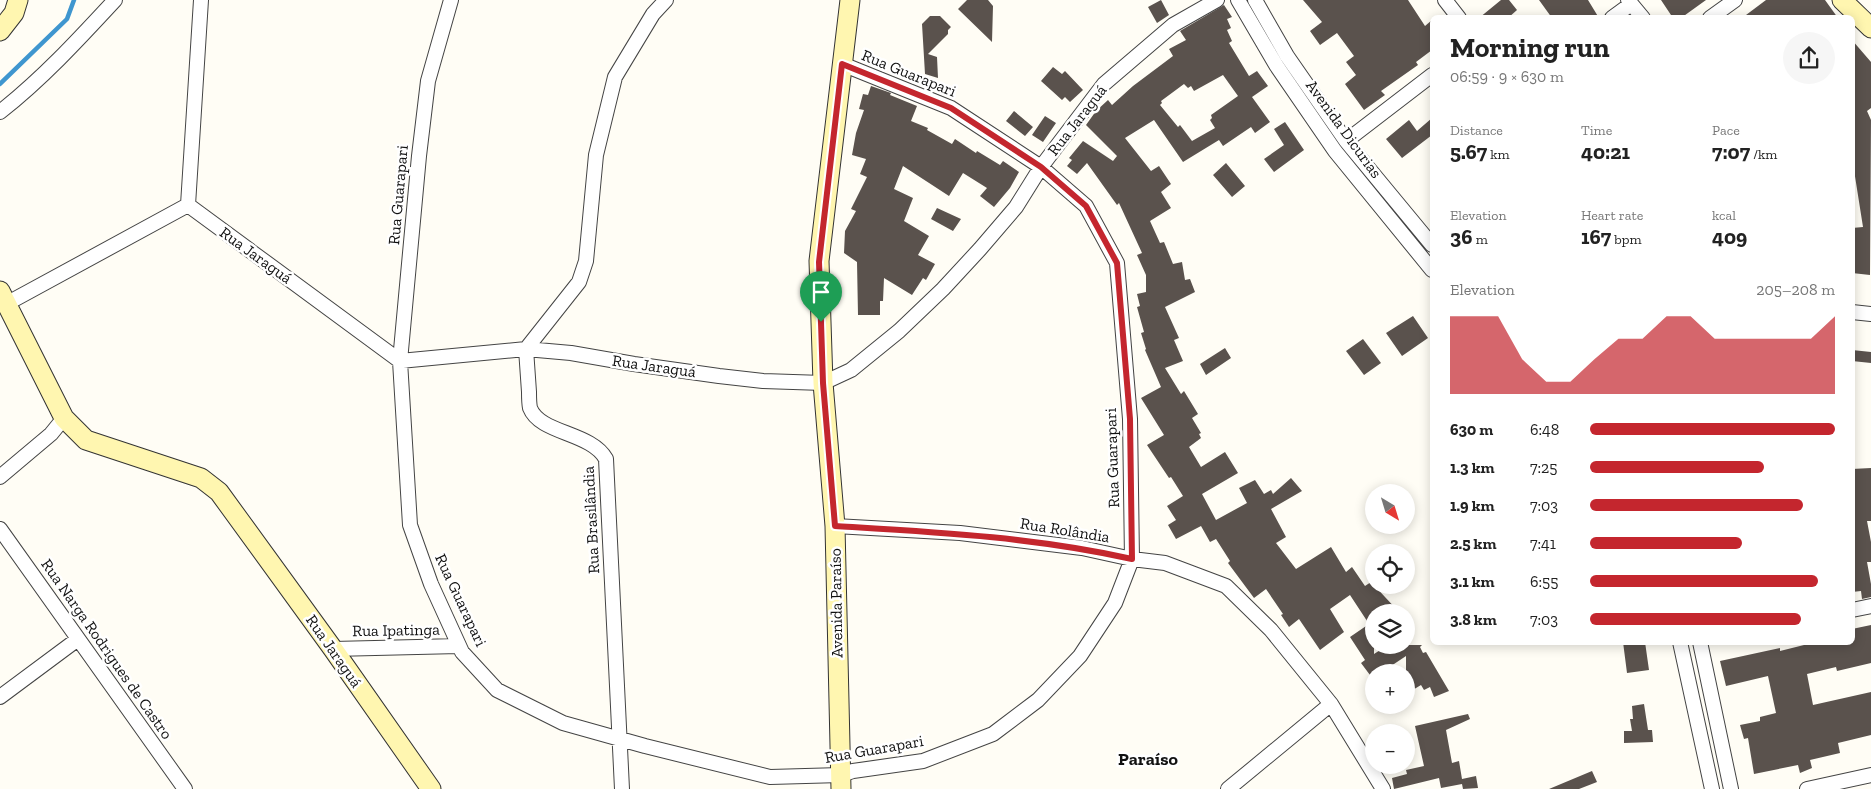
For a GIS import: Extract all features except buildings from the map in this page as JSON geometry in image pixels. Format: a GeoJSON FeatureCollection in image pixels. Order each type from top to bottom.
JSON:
{"type":"FeatureCollection","features":[{"type":"Feature","properties":{"kind":"main road"},"geometry":{"type":"LineString","coordinates":[[0,31],[14,13],[18,0]]}},
{"type":"Feature","properties":{"kind":"main road","name":"Avenida Paraíso"},"geometry":{"type":"LineString","coordinates":[[841,782],[835,526],[823,383],[819,262],[850,0]]}},
{"type":"Feature","properties":{"kind":"main road"},"geometry":{"type":"LineString","coordinates":[[1842,0],[1870,25]]}},
{"type":"Feature","properties":{"kind":"main road","name":"Rua Jaraguá"},"geometry":{"type":"LineString","coordinates":[[3,298],[64,418],[86,440],[201,478],[219,492],[333,649],[431,789]]}},
{"type":"Feature","properties":{"kind":"street"},"geometry":{"type":"LineString","coordinates":[[0,112],[40,78],[114,0]]}},
{"type":"Feature","properties":{"kind":"street"},"geometry":{"type":"LineString","coordinates":[[188,205],[201,0]]}},
{"type":"Feature","properties":{"kind":"street","name":"Rua Guarapari"},"geometry":{"type":"LineString","coordinates":[[451,0],[428,81],[400,361],[410,525],[431,584],[459,646],[462,652],[497,690],[563,723],[770,777],[841,782],[853,771],[923,761],[993,734],[1038,700],[1080,656],[1115,603],[1132,559],[1130,419],[1117,263],[1086,206],[1041,167],[951,108],[842,64]]}},
{"type":"Feature","properties":{"kind":"street"},"geometry":{"type":"LineString","coordinates":[[526,349],[578,282],[586,261],[596,155],[615,77],[653,14],[666,0]]}},
{"type":"Feature","properties":{"kind":"street","name":"Rua Jaraguá"},"geometry":{"type":"LineString","coordinates":[[3,298],[188,205],[400,361],[526,349],[571,353],[719,376],[763,381],[823,383],[851,370],[899,330],[943,289],[980,250],[1016,207],[1041,167],[1104,84],[1173,25],[1217,0]]}},
{"type":"Feature","properties":{"kind":"street","name":"Avenida Dicurias"},"geometry":{"type":"LineString","coordinates":[[1238,0],[1276,65],[1335,151],[1430,268]]}},
{"type":"Feature","properties":{"kind":"street","name":"Avenida Dicurias"},"geometry":{"type":"LineString","coordinates":[[1255,0],[1287,56],[1346,141],[1430,242]]}},
{"type":"Feature","properties":{"kind":"street"},"geometry":{"type":"LineString","coordinates":[[1446,0],[1457,15]]}},
{"type":"Feature","properties":{"kind":"street"},"geometry":{"type":"LineString","coordinates":[[1714,15],[1735,0]]}},
{"type":"Feature","properties":{"kind":"street"},"geometry":{"type":"LineString","coordinates":[[1615,15],[1629,2],[1640,15]]}},
{"type":"Feature","properties":{"kind":"street"},"geometry":{"type":"LineString","coordinates":[[1346,141],[1430,77]]}},
{"type":"Feature","properties":{"kind":"street"},"geometry":{"type":"LineString","coordinates":[[1855,312],[1871,314]]}},
{"type":"Feature","properties":{"kind":"street","name":"Rua Brasilândia"},"geometry":{"type":"LineString","coordinates":[[526,349],[530,408],[540,420],[601,450],[606,459],[622,789]]}},
{"type":"Feature","properties":{"kind":"street"},"geometry":{"type":"LineString","coordinates":[[0,477],[51,434],[64,418]]}},
{"type":"Feature","properties":{"kind":"street","name":"Rua Rolândia"},"geometry":{"type":"LineString","coordinates":[[835,526],[960,533],[1082,548],[1132,559],[1165,563],[1226,586],[1272,630],[1331,704],[1382,789]]}},
{"type":"Feature","properties":{"kind":"street","name":"Rua Narga Rodrigues de Castro"},"geometry":{"type":"LineString","coordinates":[[0,528],[184,789]]}},
{"type":"Feature","properties":{"kind":"street"},"geometry":{"type":"LineString","coordinates":[[1855,609],[1871,606]]}},
{"type":"Feature","properties":{"kind":"street"},"geometry":{"type":"LineString","coordinates":[[0,697],[78,639]]}},
{"type":"Feature","properties":{"kind":"street"},"geometry":{"type":"LineString","coordinates":[[1681,645],[1712,789]]}},
{"type":"Feature","properties":{"kind":"street"},"geometry":{"type":"LineString","coordinates":[[1702,645],[1731,789]]}},
{"type":"Feature","properties":{"kind":"street","name":"Rua Ipatinga"},"geometry":{"type":"LineString","coordinates":[[333,649],[459,646]]}},
{"type":"Feature","properties":{"kind":"street"},"geometry":{"type":"LineString","coordinates":[[1228,789],[1331,704]]}},
{"type":"Feature","properties":{"kind":"street"},"geometry":{"type":"LineString","coordinates":[[1807,789],[1871,775]]}},
{"type":"Feature","properties":{"kind":"waterway"},"geometry":{"type":"LineString","coordinates":[[0,84],[67,19],[74,0]]}},
{"type":"Feature","properties":{"kind":"district","name":"Paraíso"},"geometry":{"type":"Point","coordinates":[1148,759]}},
{"type":"Feature","properties":{"kind":"route"},"geometry":{"type":"LineString","coordinates":[[842,64],[951,108],[1041,167],[1086,206],[1117,263],[1130,419],[1132,559],[1082,548],[960,533],[835,526],[823,383],[821,322],[819,262],[842,64]]}}]}
